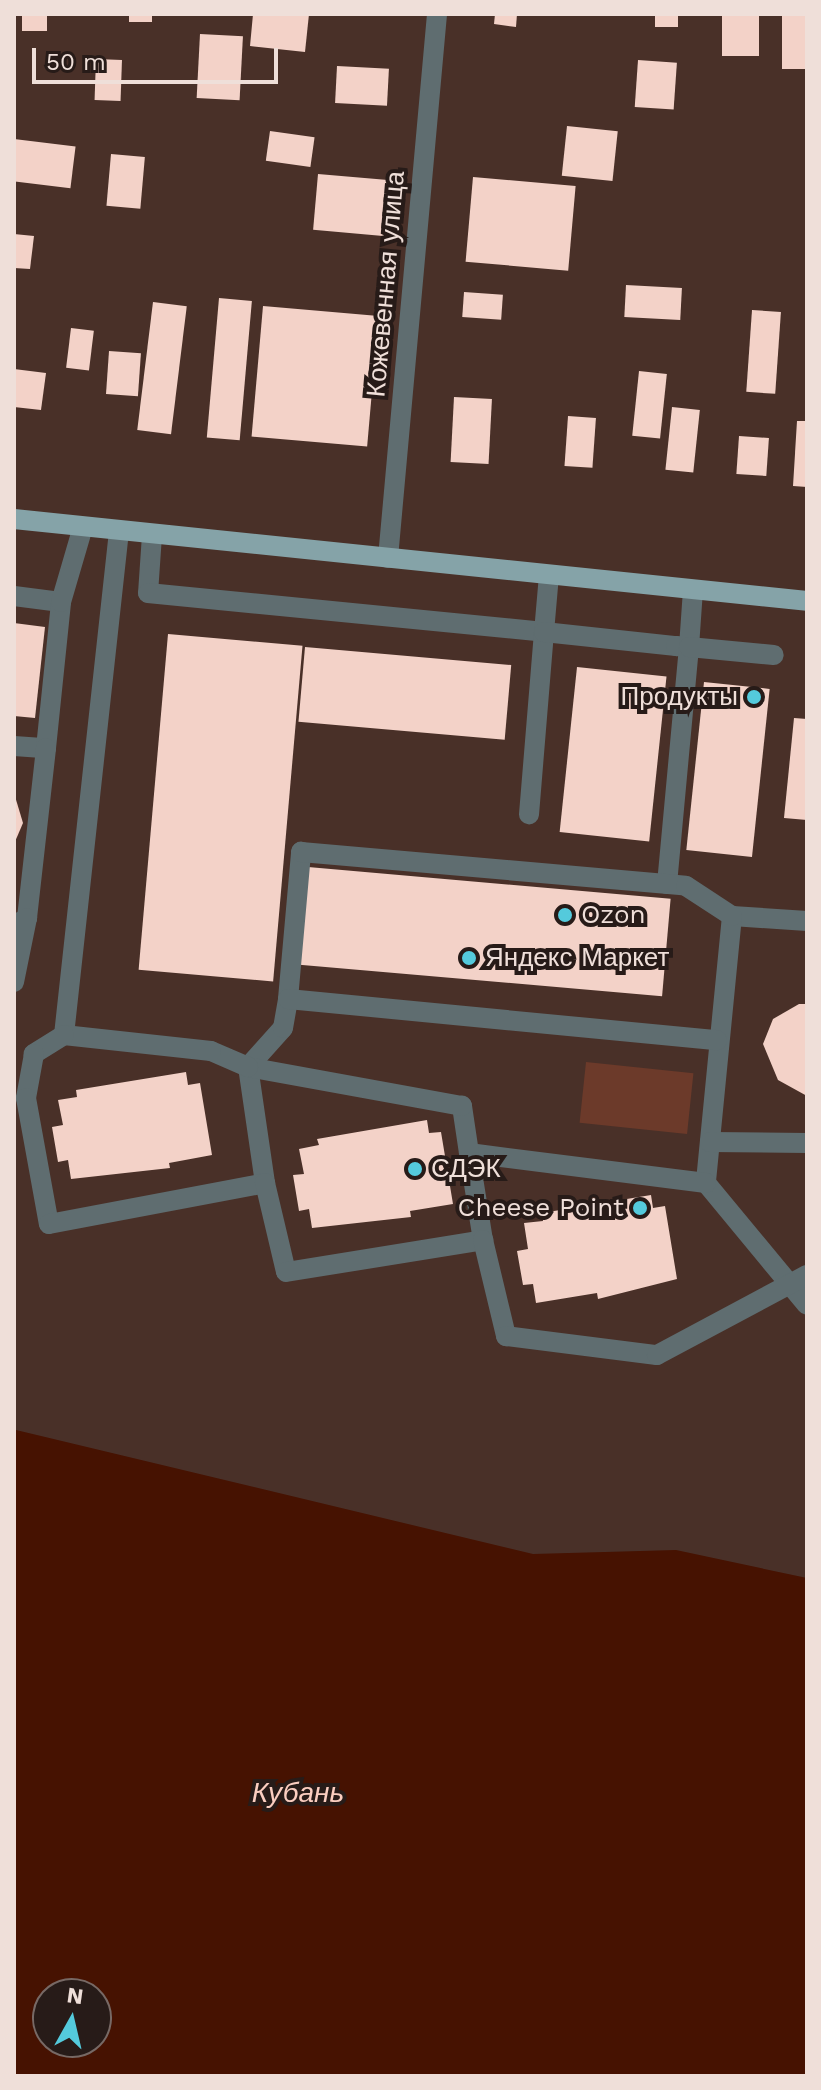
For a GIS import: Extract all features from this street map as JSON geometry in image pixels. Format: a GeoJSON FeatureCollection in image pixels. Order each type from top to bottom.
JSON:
{"type":"FeatureCollection","features":[{"type":"Feature","properties":{"kind":"main road"},"geometry":{"type":"LineString","coordinates":[[14,519],[807,601]]}},
{"type":"Feature","properties":{"kind":"lane","name":"Кожевенная улица"},"geometry":{"type":"LineString","coordinates":[[388,558],[437,14]]}},
{"type":"Feature","properties":{"kind":"lane"},"geometry":{"type":"LineString","coordinates":[[14,982],[46,748],[61,602],[83,527]]}},
{"type":"Feature","properties":{"kind":"lane"},"geometry":{"type":"LineString","coordinates":[[64,1035],[119,531]]}},
{"type":"Feature","properties":{"kind":"lane"},"geometry":{"type":"LineString","coordinates":[[152,535],[148,593],[774,655]]}},
{"type":"Feature","properties":{"kind":"lane"},"geometry":{"type":"LineString","coordinates":[[529,814],[549,575]]}},
{"type":"Feature","properties":{"kind":"lane"},"geometry":{"type":"LineString","coordinates":[[667,884],[693,590]]}},
{"type":"Feature","properties":{"kind":"lane"},"geometry":{"type":"LineString","coordinates":[[14,596],[61,602]]}},
{"type":"Feature","properties":{"kind":"lane"},"geometry":{"type":"LineString","coordinates":[[14,746],[46,748]]}},
{"type":"Feature","properties":{"kind":"lane"},"geometry":{"type":"LineString","coordinates":[[248,1067],[283,1028],[301,852],[686,886],[732,916],[807,921]]}},
{"type":"Feature","properties":{"kind":"lane"},"geometry":{"type":"LineString","coordinates":[[706,1183],[717,1040],[732,916]]}},
{"type":"Feature","properties":{"kind":"lane"},"geometry":{"type":"LineString","coordinates":[[288,999],[717,1040]]}},
{"type":"Feature","properties":{"kind":"lane"},"geometry":{"type":"LineString","coordinates":[[265,1183],[49,1224],[26,1098],[34,1054],[64,1035],[211,1051],[248,1067],[462,1106],[483,1240],[506,1336],[657,1355],[801,1281]]}},
{"type":"Feature","properties":{"kind":"lane"},"geometry":{"type":"LineString","coordinates":[[248,1067],[265,1183],[286,1272],[483,1240]]}},
{"type":"Feature","properties":{"kind":"lane"},"geometry":{"type":"LineString","coordinates":[[710,1142],[807,1143]]}},
{"type":"Feature","properties":{"kind":"lane"},"geometry":{"type":"LineString","coordinates":[[469,1153],[706,1183],[801,1281],[807,1305]]}},
{"type":"Feature","properties":{"kind":"shaded area"},"geometry":{"type":"Polygon","coordinates":[[[586,1062],[693,1073],[687,1134],[580,1123],[586,1062]]]}},
{"type":"Feature","properties":{"kind":"water","name":"Кубань"},"geometry":{"type":"Polygon","coordinates":[[[16,1430],[533,1554],[676,1550],[807,1578],[807,2076],[14,2076],[16,1430]]]}},
{"type":"Feature","properties":{"kind":"building"},"geometry":{"type":"Polygon","coordinates":[[[22,14],[47,14],[47,31],[22,31],[22,14]]]}},
{"type":"Feature","properties":{"kind":"building"},"geometry":{"type":"Polygon","coordinates":[[[129,14],[152,14],[152,22],[129,22],[129,14]]]}},
{"type":"Feature","properties":{"kind":"building"},"geometry":{"type":"Polygon","coordinates":[[[253,14],[309,14],[305,52],[250,46],[253,14]]]}},
{"type":"Feature","properties":{"kind":"building"},"geometry":{"type":"Polygon","coordinates":[[[495,14],[517,14],[516,27],[494,24],[495,14]]]}},
{"type":"Feature","properties":{"kind":"building"},"geometry":{"type":"Polygon","coordinates":[[[655,14],[678,14],[678,27],[655,27],[655,14]]]}},
{"type":"Feature","properties":{"kind":"building"},"geometry":{"type":"Polygon","coordinates":[[[722,14],[759,14],[759,56],[722,56],[722,14]]]}},
{"type":"Feature","properties":{"kind":"building"},"geometry":{"type":"Polygon","coordinates":[[[782,14],[807,14],[807,69],[782,69],[782,14]]]}},
{"type":"Feature","properties":{"kind":"building"},"geometry":{"type":"Polygon","coordinates":[[[200,34],[243,36],[240,100],[197,98],[200,34]]]}},
{"type":"Feature","properties":{"kind":"building"},"geometry":{"type":"Polygon","coordinates":[[[96,59],[122,60],[121,101],[95,100],[96,59]]]}},
{"type":"Feature","properties":{"kind":"building"},"geometry":{"type":"Polygon","coordinates":[[[638,60],[677,63],[674,110],[635,107],[638,60]]]}},
{"type":"Feature","properties":{"kind":"building"},"geometry":{"type":"Polygon","coordinates":[[[337,66],[389,69],[387,106],[335,103],[337,66]]]}},
{"type":"Feature","properties":{"kind":"building"},"geometry":{"type":"Polygon","coordinates":[[[567,126],[618,131],[612,181],[562,176],[567,126]]]}},
{"type":"Feature","properties":{"kind":"building"},"geometry":{"type":"Polygon","coordinates":[[[270,131],[315,137],[310,167],[266,161],[270,131]]]}},
{"type":"Feature","properties":{"kind":"building"},"geometry":{"type":"Polygon","coordinates":[[[14,139],[76,147],[70,188],[14,181],[14,139]]]}},
{"type":"Feature","properties":{"kind":"building"},"geometry":{"type":"Polygon","coordinates":[[[111,154],[145,157],[140,209],[106,206],[111,154]]]}},
{"type":"Feature","properties":{"kind":"building"},"geometry":{"type":"Polygon","coordinates":[[[318,174],[391,180],[386,236],[313,230],[318,174]]]}},
{"type":"Feature","properties":{"kind":"building"},"geometry":{"type":"Polygon","coordinates":[[[473,177],[576,186],[568,271],[466,262],[473,177]]]}},
{"type":"Feature","properties":{"kind":"building"},"geometry":{"type":"Polygon","coordinates":[[[14,234],[34,236],[30,269],[14,268],[14,234]]]}},
{"type":"Feature","properties":{"kind":"building"},"geometry":{"type":"Polygon","coordinates":[[[626,285],[682,288],[680,320],[624,317],[626,285]]]}},
{"type":"Feature","properties":{"kind":"building"},"geometry":{"type":"Polygon","coordinates":[[[464,292],[503,295],[501,320],[462,317],[464,292]]]}},
{"type":"Feature","properties":{"kind":"building"},"geometry":{"type":"Polygon","coordinates":[[[219,298],[252,301],[240,440],[207,437],[219,298]]]}},
{"type":"Feature","properties":{"kind":"building"},"geometry":{"type":"Polygon","coordinates":[[[153,302],[187,306],[171,434],[137,430],[153,302]]]}},
{"type":"Feature","properties":{"kind":"building"},"geometry":{"type":"Polygon","coordinates":[[[263,306],[379,316],[367,447],[252,437],[263,306]]]}},
{"type":"Feature","properties":{"kind":"building"},"geometry":{"type":"Polygon","coordinates":[[[752,310],[781,312],[775,394],[746,392],[752,310]]]}},
{"type":"Feature","properties":{"kind":"building"},"geometry":{"type":"Polygon","coordinates":[[[71,328],[94,331],[89,371],[66,368],[71,328]]]}},
{"type":"Feature","properties":{"kind":"building"},"geometry":{"type":"Polygon","coordinates":[[[109,351],[141,353],[138,396],[106,394],[109,351]]]}},
{"type":"Feature","properties":{"kind":"building"},"geometry":{"type":"Polygon","coordinates":[[[14,369],[46,373],[41,410],[14,407],[14,369]]]}},
{"type":"Feature","properties":{"kind":"building"},"geometry":{"type":"Polygon","coordinates":[[[639,371],[667,374],[660,439],[632,436],[639,371]]]}},
{"type":"Feature","properties":{"kind":"building"},"geometry":{"type":"Polygon","coordinates":[[[454,397],[492,399],[489,464],[451,462],[454,397]]]}},
{"type":"Feature","properties":{"kind":"building"},"geometry":{"type":"Polygon","coordinates":[[[672,407],[700,410],[693,473],[665,470],[672,407]]]}},
{"type":"Feature","properties":{"kind":"building"},"geometry":{"type":"Polygon","coordinates":[[[568,416],[596,418],[592,468],[565,466],[568,416]]]}},
{"type":"Feature","properties":{"kind":"building"},"geometry":{"type":"Polygon","coordinates":[[[797,421],[807,421],[807,487],[793,486],[797,421]]]}},
{"type":"Feature","properties":{"kind":"building"},"geometry":{"type":"Polygon","coordinates":[[[739,436],[769,438],[766,476],[736,474],[739,436]]]}},
{"type":"Feature","properties":{"kind":"building"},"geometry":{"type":"Polygon","coordinates":[[[14,623],[45,627],[35,718],[14,716],[14,623]]]}},
{"type":"Feature","properties":{"kind":"building"},"geometry":{"type":"Polygon","coordinates":[[[168,634],[302,646],[273,981],[139,970],[168,634]]]}},
{"type":"Feature","properties":{"kind":"building"},"geometry":{"type":"Polygon","coordinates":[[[305,647],[511,665],[505,740],[298,722],[305,647]]]}},
{"type":"Feature","properties":{"kind":"building"},"geometry":{"type":"Polygon","coordinates":[[[577,667],[667,676],[649,841],[560,832],[577,667]]]}},
{"type":"Feature","properties":{"kind":"building"},"geometry":{"type":"Polygon","coordinates":[[[704,682],[770,689],[752,857],[686,850],[704,682]]]}},
{"type":"Feature","properties":{"kind":"building"},"geometry":{"type":"Polygon","coordinates":[[[794,718],[807,719],[807,820],[784,818],[794,718]]]}},
{"type":"Feature","properties":{"kind":"building"},"geometry":{"type":"Polygon","coordinates":[[[14,793],[23,823],[14,844],[14,793]]]}},
{"type":"Feature","properties":{"kind":"building"},"geometry":{"type":"Polygon","coordinates":[[[308,867],[671,899],[662,996],[299,965],[308,867]]]}},
{"type":"Feature","properties":{"kind":"building"},"geometry":{"type":"Polygon","coordinates":[[[799,1004],[807,1004],[807,1096],[778,1080],[763,1044],[773,1019],[799,1004]]]}},
{"type":"Feature","properties":{"kind":"building"},"geometry":{"type":"Polygon","coordinates":[[[186,1072],[188,1085],[200,1083],[212,1155],[169,1163],[170,1168],[71,1179],[68,1160],[58,1162],[52,1127],[63,1125],[58,1100],[77,1097],[76,1090],[186,1072]]]}},
{"type":"Feature","properties":{"kind":"building"},"geometry":{"type":"Polygon","coordinates":[[[427,1120],[429,1133],[441,1132],[453,1204],[410,1211],[411,1217],[312,1228],[309,1209],[299,1211],[293,1175],[304,1174],[299,1149],[319,1145],[317,1139],[427,1120]]]}},
{"type":"Feature","properties":{"kind":"building"},"geometry":{"type":"Polygon","coordinates":[[[651,1195],[653,1208],[665,1206],[677,1279],[598,1299],[597,1293],[536,1303],[533,1284],[523,1285],[517,1251],[528,1249],[524,1223],[543,1221],[542,1213],[651,1195]]]}},
{"type":"Feature","properties":{"kind":"place","name":"Продукты"},"geometry":{"type":"Point","coordinates":[754,697]}},
{"type":"Feature","properties":{"kind":"place","name":"Ozon"},"geometry":{"type":"Point","coordinates":[565,915]}},
{"type":"Feature","properties":{"kind":"place","name":"Яндекс Маркет"},"geometry":{"type":"Point","coordinates":[469,958]}},
{"type":"Feature","properties":{"kind":"place","name":"СДЭК"},"geometry":{"type":"Point","coordinates":[415,1169]}},
{"type":"Feature","properties":{"kind":"place","name":"Cheese Point"},"geometry":{"type":"Point","coordinates":[640,1208]}}]}
